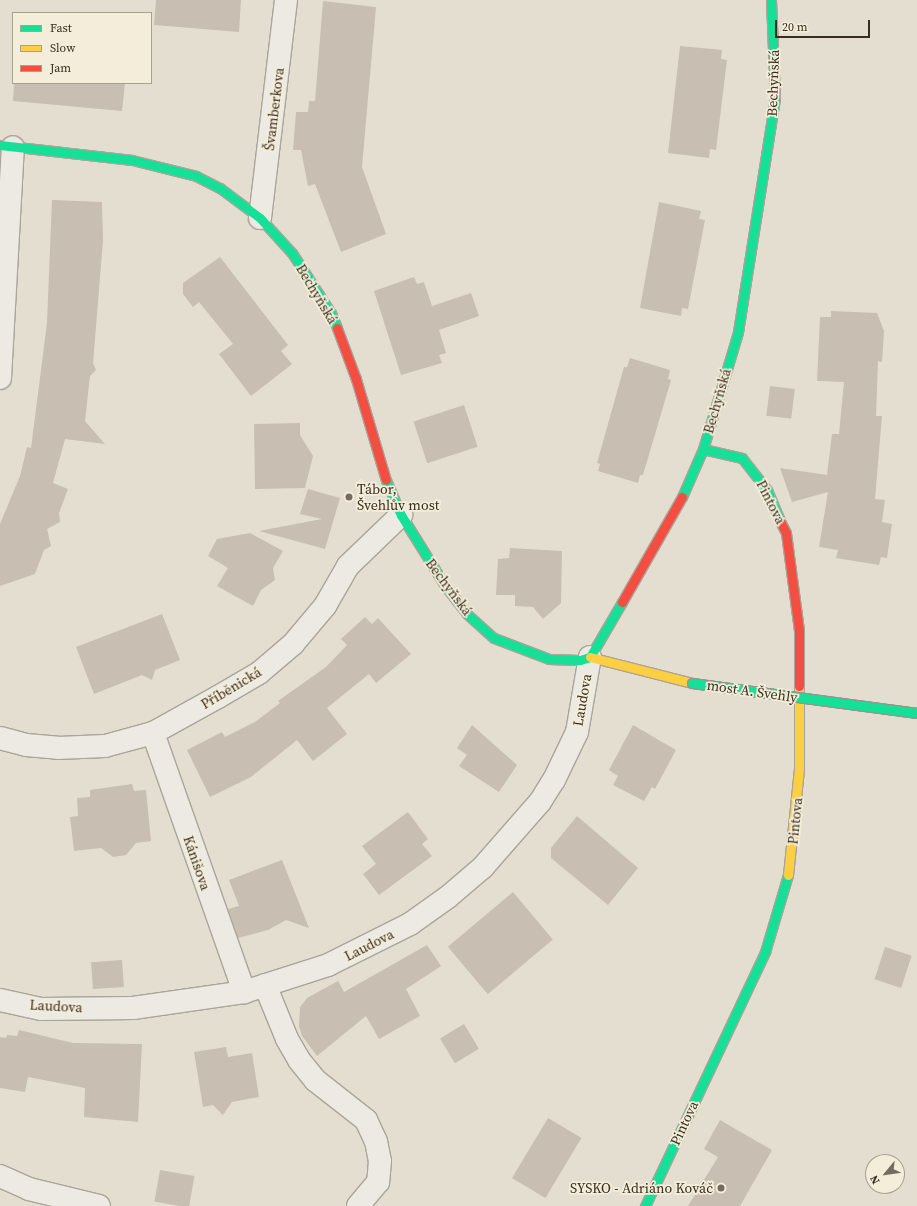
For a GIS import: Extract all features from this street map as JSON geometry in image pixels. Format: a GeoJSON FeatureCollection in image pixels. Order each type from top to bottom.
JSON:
{"type":"FeatureCollection","features":[{"type":"Feature","properties":{"kind":"street","name":"Švamberkova"},"geometry":{"type":"LineString","coordinates":[[260,218],[286,0]]}},
{"type":"Feature","properties":{"kind":"street","name":"Bechyňská"},"geometry":{"type":"LineString","coordinates":[[7,146],[132,160],[170,168],[196,176],[220,188],[260,218],[292,253],[333,319],[356,379],[387,482],[401,515],[446,587],[467,614],[494,638],[549,659],[570,661],[590,657],[674,515],[703,449],[738,332],[759,207],[775,99],[771,0]]}},
{"type":"Feature","properties":{"kind":"street"},"geometry":{"type":"LineString","coordinates":[[0,378],[7,146]]}},
{"type":"Feature","properties":{"kind":"street","name":"Pintova"},"geometry":{"type":"LineString","coordinates":[[645,1206],[765,952],[789,872],[795,824],[799,768],[799,630],[786,533],[767,490],[747,463],[742,458],[703,449]]}},
{"type":"Feature","properties":{"kind":"street","name":"Příběnická"},"geometry":{"type":"LineString","coordinates":[[0,738],[26,745],[58,748],[105,746],[153,733],[218,698],[277,659],[325,606],[348,566],[401,515]]}},
{"type":"Feature","properties":{"kind":"street","name":"most A. Švehly"},"geometry":{"type":"LineString","coordinates":[[590,657],[692,683],[917,713]]}},
{"type":"Feature","properties":{"kind":"street","name":"Laudova"},"geometry":{"type":"LineString","coordinates":[[0,1000],[41,1009],[133,1008],[244,992],[328,965],[369,946],[430,911],[483,867],[522,825],[554,780],[577,732],[590,657]]}},
{"type":"Feature","properties":{"kind":"street","name":"Kánišova"},"geometry":{"type":"LineString","coordinates":[[153,733],[244,992]]}},
{"type":"Feature","properties":{"kind":"street"},"geometry":{"type":"LineString","coordinates":[[266,985],[287,1039],[299,1060],[316,1080],[366,1120],[376,1141],[380,1172],[378,1182],[358,1206]]}},
{"type":"Feature","properties":{"kind":"street"},"geometry":{"type":"LineString","coordinates":[[0,1176],[29,1189],[99,1206]]}},
{"type":"Feature","properties":{"kind":"building"},"geometry":{"type":"Polygon","coordinates":[[[156,0],[241,0],[239,32],[154,25],[156,0]]]}},
{"type":"Feature","properties":{"kind":"building"},"geometry":{"type":"Polygon","coordinates":[[[323,1],[376,7],[362,167],[386,234],[341,252],[315,184],[308,186],[301,150],[293,150],[296,112],[308,112],[309,101],[315,101],[323,1]]]}},
{"type":"Feature","properties":{"kind":"building"},"geometry":{"type":"Polygon","coordinates":[[[680,46],[722,50],[721,59],[727,60],[716,150],[710,149],[709,158],[668,153],[680,46]]]}},
{"type":"Feature","properties":{"kind":"building"},"geometry":{"type":"Polygon","coordinates":[[[14,84],[125,84],[122,111],[13,101],[14,84]]]}},
{"type":"Feature","properties":{"kind":"building"},"geometry":{"type":"Polygon","coordinates":[[[52,200],[102,202],[103,241],[93,363],[96,370],[90,376],[85,421],[105,444],[65,439],[53,483],[68,489],[59,513],[60,522],[47,529],[51,546],[44,550],[35,574],[0,586],[0,524],[20,476],[27,447],[31,448],[47,323],[52,200]]]}},
{"type":"Feature","properties":{"kind":"building"},"geometry":{"type":"Polygon","coordinates":[[[659,202],[701,211],[699,219],[705,220],[688,309],[682,308],[681,316],[640,308],[659,202]]]}},
{"type":"Feature","properties":{"kind":"building"},"geometry":{"type":"Polygon","coordinates":[[[220,257],[288,345],[281,351],[292,364],[251,396],[219,354],[233,344],[199,302],[193,307],[183,294],[183,283],[220,257]]]}},
{"type":"Feature","properties":{"kind":"building"},"geometry":{"type":"Polygon","coordinates":[[[414,277],[417,284],[424,282],[432,306],[471,293],[479,316],[439,330],[446,353],[439,355],[442,363],[401,375],[374,291],[414,277]]]}},
{"type":"Feature","properties":{"kind":"building"},"geometry":{"type":"Polygon","coordinates":[[[831,311],[877,313],[884,331],[882,362],[878,361],[876,416],[882,416],[875,499],[885,500],[882,522],[892,524],[887,558],[881,557],[879,565],[836,558],[838,550],[819,547],[828,492],[792,502],[780,468],[827,475],[832,434],[839,434],[844,382],[817,381],[820,317],[831,317],[831,311]]]}},
{"type":"Feature","properties":{"kind":"building"},"geometry":{"type":"Polygon","coordinates":[[[630,358],[670,370],[668,379],[671,380],[643,475],[640,475],[638,483],[598,471],[600,464],[597,463],[624,367],[627,367],[630,358]]]}},
{"type":"Feature","properties":{"kind":"building"},"geometry":{"type":"Polygon","coordinates":[[[770,386],[795,389],[791,419],[766,416],[770,386]]]}},
{"type":"Feature","properties":{"kind":"building"},"geometry":{"type":"Polygon","coordinates":[[[464,405],[478,447],[427,463],[414,421],[464,405]]]}},
{"type":"Feature","properties":{"kind":"building"},"geometry":{"type":"Polygon","coordinates":[[[300,423],[300,435],[313,456],[305,488],[255,489],[254,424],[300,423]]]}},
{"type":"Feature","properties":{"kind":"building"},"geometry":{"type":"Polygon","coordinates":[[[308,489],[340,498],[325,549],[259,531],[322,519],[300,514],[308,489]]]}},
{"type":"Feature","properties":{"kind":"building"},"geometry":{"type":"Polygon","coordinates":[[[250,533],[283,551],[273,568],[275,580],[261,590],[253,606],[217,586],[228,568],[208,556],[217,539],[250,533]]]}},
{"type":"Feature","properties":{"kind":"building"},"geometry":{"type":"Polygon","coordinates":[[[510,548],[562,551],[561,603],[543,619],[533,607],[515,606],[515,595],[496,595],[498,559],[509,558],[510,548]]]}},
{"type":"Feature","properties":{"kind":"building"},"geometry":{"type":"Polygon","coordinates":[[[162,614],[180,660],[155,670],[152,680],[142,675],[94,694],[76,647],[162,614]]]}},
{"type":"Feature","properties":{"kind":"building"},"geometry":{"type":"Polygon","coordinates":[[[365,617],[372,624],[378,618],[411,654],[376,683],[369,674],[327,708],[347,734],[313,761],[297,740],[251,777],[210,797],[187,750],[222,732],[225,737],[255,722],[280,703],[278,701],[326,667],[347,645],[341,639],[365,617]]]}},
{"type":"Feature","properties":{"kind":"building"},"geometry":{"type":"Polygon","coordinates":[[[472,725],[517,765],[499,792],[459,766],[467,755],[457,748],[472,725]]]}},
{"type":"Feature","properties":{"kind":"building"},"geometry":{"type":"Polygon","coordinates":[[[633,725],[676,750],[655,789],[652,787],[644,801],[613,785],[618,776],[609,770],[633,725]]]}},
{"type":"Feature","properties":{"kind":"building"},"geometry":{"type":"Polygon","coordinates":[[[132,784],[134,791],[146,790],[151,841],[136,843],[126,855],[113,857],[101,848],[74,851],[70,817],[78,816],[77,798],[90,797],[90,790],[132,784]]]}},
{"type":"Feature","properties":{"kind":"building"},"geometry":{"type":"Polygon","coordinates":[[[408,812],[428,839],[422,844],[432,856],[379,895],[363,874],[376,864],[362,846],[408,812]]]}},
{"type":"Feature","properties":{"kind":"building"},"geometry":{"type":"Polygon","coordinates":[[[577,816],[638,868],[608,905],[551,858],[551,848],[577,816]]]}},
{"type":"Feature","properties":{"kind":"building"},"geometry":{"type":"Polygon","coordinates":[[[282,860],[309,928],[286,920],[268,930],[238,938],[228,909],[239,906],[229,880],[282,860]]]}},
{"type":"Feature","properties":{"kind":"building"},"geometry":{"type":"Polygon","coordinates":[[[513,892],[553,939],[488,994],[448,947],[513,892]]]}},
{"type":"Feature","properties":{"kind":"building"},"geometry":{"type":"Polygon","coordinates":[[[427,945],[441,966],[406,989],[420,1016],[379,1039],[366,1016],[317,1056],[302,1036],[299,1026],[300,1007],[307,998],[338,981],[344,992],[427,945]]]}},
{"type":"Feature","properties":{"kind":"building"},"geometry":{"type":"Polygon","coordinates":[[[885,947],[912,956],[901,988],[874,979],[885,947]]]}},
{"type":"Feature","properties":{"kind":"building"},"geometry":{"type":"Polygon","coordinates":[[[122,960],[124,987],[93,989],[91,962],[122,960]]]}},
{"type":"Feature","properties":{"kind":"building"},"geometry":{"type":"Polygon","coordinates":[[[464,1024],[479,1049],[455,1063],[440,1038],[464,1024]]]}},
{"type":"Feature","properties":{"kind":"building"},"geometry":{"type":"Polygon","coordinates":[[[19,1030],[73,1043],[142,1044],[138,1122],[84,1117],[85,1088],[28,1077],[25,1092],[0,1088],[0,1037],[6,1038],[7,1035],[17,1036],[19,1030]]]}},
{"type":"Feature","properties":{"kind":"building"},"geometry":{"type":"Polygon","coordinates":[[[226,1047],[228,1057],[252,1053],[259,1097],[232,1102],[223,1115],[213,1105],[203,1107],[194,1052],[226,1047]]]}},
{"type":"Feature","properties":{"kind":"building"},"geometry":{"type":"Polygon","coordinates":[[[548,1118],[581,1138],[545,1198],[512,1178],[548,1118]]]}},
{"type":"Feature","properties":{"kind":"building"},"geometry":{"type":"Polygon","coordinates":[[[720,1120],[772,1150],[740,1206],[688,1206],[718,1157],[704,1149],[720,1120]]]}},
{"type":"Feature","properties":{"kind":"building"},"geometry":{"type":"Polygon","coordinates":[[[160,1170],[194,1176],[189,1206],[154,1202],[160,1170]]]}},
{"type":"Feature","properties":{"kind":"traffic: fast"},"geometry":{"type":"LineString","coordinates":[[682,497],[703,449],[738,332],[775,99],[771,0]]}},
{"type":"Feature","properties":{"kind":"traffic: fast"},"geometry":{"type":"LineString","coordinates":[[0,145],[132,160],[196,176],[220,188],[260,218],[292,253],[331,313],[337,328]]}},
{"type":"Feature","properties":{"kind":"traffic: fast"},"geometry":{"type":"LineString","coordinates":[[703,449],[742,458],[767,490],[780,521]]}},
{"type":"Feature","properties":{"kind":"traffic: fast"},"geometry":{"type":"LineString","coordinates":[[386,480],[401,515],[446,587],[467,614],[494,638],[549,659],[580,660],[590,657],[622,602]]}},
{"type":"Feature","properties":{"kind":"traffic: fast"},"geometry":{"type":"LineString","coordinates":[[692,683],[917,713]]}},
{"type":"Feature","properties":{"kind":"traffic: fast"},"geometry":{"type":"LineString","coordinates":[[645,1206],[765,952],[788,875]]}},
{"type":"Feature","properties":{"kind":"traffic: slow"},"geometry":{"type":"LineString","coordinates":[[590,657],[692,683]]}},
{"type":"Feature","properties":{"kind":"traffic: slow"},"geometry":{"type":"LineString","coordinates":[[788,875],[799,768],[799,686]]}},
{"type":"Feature","properties":{"kind":"traffic: jam"},"geometry":{"type":"LineString","coordinates":[[337,328],[356,379],[386,480]]}},
{"type":"Feature","properties":{"kind":"traffic: jam"},"geometry":{"type":"LineString","coordinates":[[622,602],[682,497]]}},
{"type":"Feature","properties":{"kind":"traffic: jam"},"geometry":{"type":"LineString","coordinates":[[780,521],[786,533],[799,630],[799,686]]}},
{"type":"Feature","properties":{"kind":"place","name":"Tábor, Švehlův most"},"geometry":{"type":"Point","coordinates":[349,497]}},
{"type":"Feature","properties":{"kind":"place","name":"SYSKO - Adriáno Kováč"},"geometry":{"type":"Point","coordinates":[721,1188]}}]}
